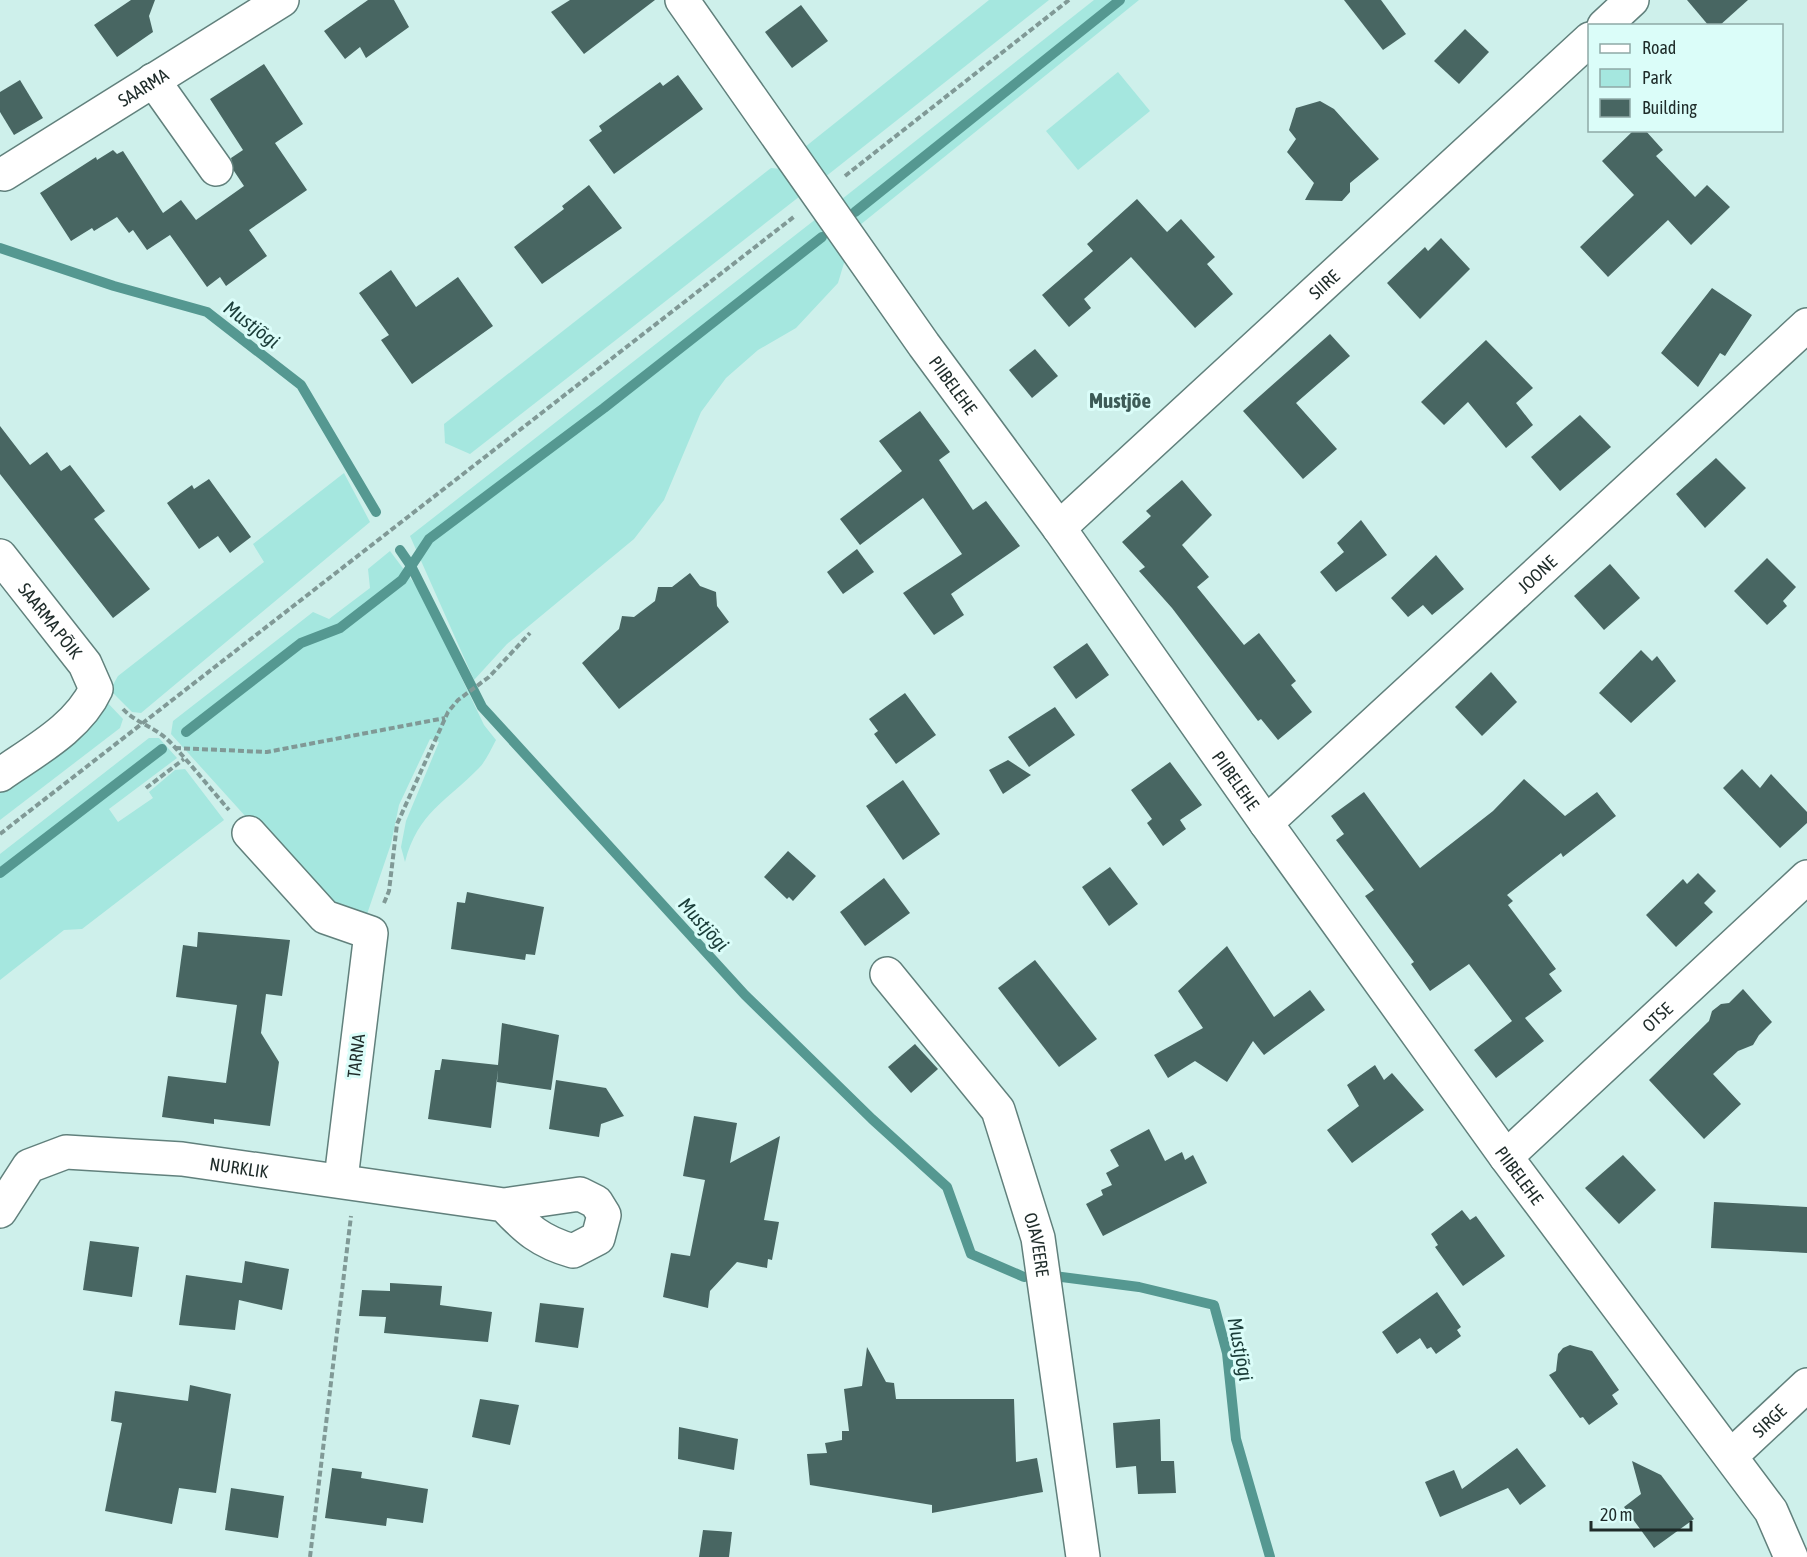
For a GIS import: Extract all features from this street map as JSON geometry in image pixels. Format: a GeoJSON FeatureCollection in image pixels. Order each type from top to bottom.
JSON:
{"type":"FeatureCollection","features":[{"type":"Feature","properties":{"kind":"street","name":"SAARMA"},"geometry":{"type":"LineString","coordinates":[[4,174],[282,0]]}},
{"type":"Feature","properties":{"kind":"street","name":"PIIBELEHE"},"geometry":{"type":"LineString","coordinates":[[682,0],[924,345],[1059,528],[1266,823],[1506,1157],[1771,1511],[1791,1557]]}},
{"type":"Feature","properties":{"kind":"street"},"geometry":{"type":"LineString","coordinates":[[1606,24],[1632,0]]}},
{"type":"Feature","properties":{"kind":"street","name":"SIIRE"},"geometry":{"type":"LineString","coordinates":[[1059,528],[1588,41]]}},
{"type":"Feature","properties":{"kind":"street"},"geometry":{"type":"LineString","coordinates":[[153,80],[216,169]]}},
{"type":"Feature","properties":{"kind":"street","name":"JOONE"},"geometry":{"type":"LineString","coordinates":[[1266,823],[1807,325]]}},
{"type":"Feature","properties":{"kind":"street","name":"SAARMA PÕIK"},"geometry":{"type":"LineString","coordinates":[[0,556],[86,664],[96,689],[88,706],[72,723],[0,775]]}},
{"type":"Feature","properties":{"kind":"street"},"geometry":{"type":"LineString","coordinates":[[249,833],[325,917],[371,933]]}},
{"type":"Feature","properties":{"kind":"street","name":"OTSE"},"geometry":{"type":"LineString","coordinates":[[1506,1157],[1807,877]]}},
{"type":"Feature","properties":{"kind":"street","name":"TARNA"},"geometry":{"type":"LineString","coordinates":[[348,1181],[371,933]]}},
{"type":"Feature","properties":{"kind":"street","name":"OJAVEERE"},"geometry":{"type":"LineString","coordinates":[[887,974],[998,1110],[1038,1238],[1083,1557]]}},
{"type":"Feature","properties":{"kind":"street","name":"NURKLIK"},"geometry":{"type":"LineString","coordinates":[[0,1211],[29,1166],[66,1152],[182,1159],[504,1205]]}},
{"type":"Feature","properties":{"kind":"street","name":"SIRGE"},"geometry":{"type":"LineString","coordinates":[[1731,1456],[1807,1385]]}},
{"type":"Feature","properties":{"kind":"path"},"geometry":{"type":"LineString","coordinates":[[0,834],[1069,0]]}},
{"type":"Feature","properties":{"kind":"path"},"geometry":{"type":"LineString","coordinates":[[371,933],[389,891],[397,824],[445,718],[458,700],[489,677],[530,633]]}},
{"type":"Feature","properties":{"kind":"path"},"geometry":{"type":"LineString","coordinates":[[174,748],[267,752],[445,718]]}},
{"type":"Feature","properties":{"kind":"path"},"geometry":{"type":"LineString","coordinates":[[145,722],[174,748],[249,833]]}},
{"type":"Feature","properties":{"kind":"path"},"geometry":{"type":"LineString","coordinates":[[147,788],[184,759]]}},
{"type":"Feature","properties":{"kind":"path"},"geometry":{"type":"LineString","coordinates":[[310,1557],[348,1181]]}},
{"type":"Feature","properties":{"kind":"green space"},"geometry":{"type":"Polygon","coordinates":[[[989,0],[1049,0],[820,181],[805,147],[989,0]]]}},
{"type":"Feature","properties":{"kind":"green space"},"geometry":{"type":"Polygon","coordinates":[[[1094,0],[1139,0],[855,229],[837,203],[1094,0]]]}},
{"type":"Feature","properties":{"kind":"green space"},"geometry":{"type":"Polygon","coordinates":[[[1118,72],[1150,111],[1078,170],[1046,131],[1118,72]]]}},
{"type":"Feature","properties":{"kind":"green space"},"geometry":{"type":"Polygon","coordinates":[[[771,168],[783,169],[804,193],[470,454],[445,443],[444,424],[771,168]]]}},
{"type":"Feature","properties":{"kind":"green space"},"geometry":{"type":"Polygon","coordinates":[[[821,215],[847,253],[838,283],[796,328],[758,350],[726,378],[701,412],[664,500],[634,539],[507,644],[474,680],[410,536],[821,215]]]}},
{"type":"Feature","properties":{"kind":"green space"},"geometry":{"type":"Polygon","coordinates":[[[344,473],[370,522],[141,713],[132,712],[110,690],[118,676],[264,562],[253,544],[344,473]]]}},
{"type":"Feature","properties":{"kind":"green space"},"geometry":{"type":"Polygon","coordinates":[[[390,551],[420,591],[484,725],[496,740],[482,765],[425,819],[417,831],[405,862],[401,847],[406,821],[439,742],[430,739],[399,805],[391,844],[365,920],[331,911],[171,734],[173,721],[313,612],[329,619],[370,588],[368,569],[390,551]]]}},
{"type":"Feature","properties":{"kind":"green space"},"geometry":{"type":"Polygon","coordinates":[[[103,698],[123,719],[120,728],[0,820],[0,787],[103,698]]]}},
{"type":"Feature","properties":{"kind":"green space"},"geometry":{"type":"Polygon","coordinates":[[[149,738],[159,738],[177,758],[109,809],[118,822],[153,798],[149,792],[175,770],[185,769],[224,820],[82,929],[64,930],[0,980],[0,854],[149,738]]]}},
{"type":"Feature","properties":{"kind":"building"},"geometry":{"type":"Polygon","coordinates":[[[131,0],[155,0],[149,16],[153,32],[117,57],[94,25],[131,0]]]}},
{"type":"Feature","properties":{"kind":"building"},"geometry":{"type":"Polygon","coordinates":[[[368,0],[394,0],[409,27],[366,58],[360,47],[345,59],[324,31],[368,0]]]}},
{"type":"Feature","properties":{"kind":"building"},"geometry":{"type":"Polygon","coordinates":[[[570,0],[655,0],[584,54],[551,12],[570,0]]]}},
{"type":"Feature","properties":{"kind":"building"},"geometry":{"type":"Polygon","coordinates":[[[1344,0],[1381,0],[1406,34],[1383,50],[1344,0]]]}},
{"type":"Feature","properties":{"kind":"building"},"geometry":{"type":"Polygon","coordinates":[[[1687,0],[1748,0],[1721,24],[1707,24],[1687,0]]]}},
{"type":"Feature","properties":{"kind":"building"},"geometry":{"type":"Polygon","coordinates":[[[801,5],[828,41],[792,68],[765,32],[801,5]]]}},
{"type":"Feature","properties":{"kind":"building"},"geometry":{"type":"Polygon","coordinates":[[[1465,29],[1489,52],[1459,84],[1434,61],[1465,29]]]}},
{"type":"Feature","properties":{"kind":"building"},"geometry":{"type":"Polygon","coordinates":[[[264,64],[303,124],[275,143],[307,190],[249,230],[267,256],[226,286],[220,277],[207,287],[170,235],[147,250],[133,230],[129,233],[117,217],[94,231],[92,228],[71,241],[40,193],[96,157],[97,160],[113,150],[117,154],[123,151],[163,213],[181,200],[196,220],[244,186],[234,171],[231,158],[243,150],[210,99],[264,64]]]}},
{"type":"Feature","properties":{"kind":"building"},"geometry":{"type":"Polygon","coordinates":[[[678,75],[703,109],[614,174],[589,140],[602,131],[599,126],[660,82],[663,86],[678,75]]]}},
{"type":"Feature","properties":{"kind":"building"},"geometry":{"type":"Polygon","coordinates":[[[20,80],[43,118],[14,135],[0,112],[0,92],[20,80]]]}},
{"type":"Feature","properties":{"kind":"building"},"geometry":{"type":"Polygon","coordinates":[[[1320,101],[1334,109],[1379,159],[1350,183],[1350,192],[1342,201],[1305,200],[1314,183],[1287,152],[1296,139],[1289,130],[1296,108],[1320,101]]]}},
{"type":"Feature","properties":{"kind":"building"},"geometry":{"type":"Polygon","coordinates":[[[1632,132],[1647,132],[1663,150],[1656,156],[1695,197],[1707,185],[1730,207],[1691,245],[1668,220],[1608,277],[1580,247],[1634,195],[1602,161],[1632,132]]]}},
{"type":"Feature","properties":{"kind":"building"},"geometry":{"type":"Polygon","coordinates":[[[589,185],[622,228],[542,284],[514,247],[564,209],[562,206],[589,185]]]}},
{"type":"Feature","properties":{"kind":"building"},"geometry":{"type":"Polygon","coordinates":[[[1137,199],[1167,232],[1181,219],[1215,257],[1207,264],[1233,294],[1195,328],[1131,257],[1084,299],[1091,308],[1069,327],[1042,295],[1093,251],[1087,244],[1137,199]]]}},
{"type":"Feature","properties":{"kind":"building"},"geometry":{"type":"Polygon","coordinates":[[[1441,238],[1470,269],[1420,319],[1387,283],[1425,247],[1428,251],[1441,238]]]}},
{"type":"Feature","properties":{"kind":"building"},"geometry":{"type":"Polygon","coordinates":[[[391,270],[416,307],[458,277],[493,326],[412,384],[381,340],[389,335],[359,293],[391,270]]]}},
{"type":"Feature","properties":{"kind":"building"},"geometry":{"type":"Polygon","coordinates":[[[1712,288],[1752,315],[1725,356],[1720,353],[1698,387],[1661,353],[1712,288]]]}},
{"type":"Feature","properties":{"kind":"building"},"geometry":{"type":"Polygon","coordinates":[[[1330,334],[1350,356],[1296,403],[1337,449],[1303,479],[1243,411],[1330,334]]]}},
{"type":"Feature","properties":{"kind":"building"},"geometry":{"type":"Polygon","coordinates":[[[1486,340],[1533,388],[1516,403],[1533,425],[1506,448],[1468,402],[1444,425],[1421,402],[1486,340]]]}},
{"type":"Feature","properties":{"kind":"building"},"geometry":{"type":"Polygon","coordinates":[[[1035,349],[1058,376],[1032,398],[1009,370],[1035,349]]]}},
{"type":"Feature","properties":{"kind":"building"},"geometry":{"type":"Polygon","coordinates":[[[920,411],[950,452],[939,460],[973,510],[986,501],[1020,546],[951,594],[964,615],[934,635],[903,593],[962,554],[923,498],[860,545],[840,519],[902,471],[879,441],[920,411]]]}},
{"type":"Feature","properties":{"kind":"building"},"geometry":{"type":"Polygon","coordinates":[[[1580,415],[1611,447],[1560,491],[1531,457],[1580,415]]]}},
{"type":"Feature","properties":{"kind":"building"},"geometry":{"type":"Polygon","coordinates":[[[0,426],[30,465],[47,452],[61,471],[70,465],[105,511],[94,519],[150,589],[113,618],[0,474],[0,426]]]}},
{"type":"Feature","properties":{"kind":"building"},"geometry":{"type":"Polygon","coordinates":[[[1716,458],[1746,488],[1705,528],[1676,494],[1716,458]]]}},
{"type":"Feature","properties":{"kind":"building"},"geometry":{"type":"Polygon","coordinates":[[[209,479],[251,537],[230,553],[218,536],[199,549],[167,503],[192,485],[194,489],[209,479]]]}},
{"type":"Feature","properties":{"kind":"building"},"geometry":{"type":"Polygon","coordinates":[[[1182,480],[1212,515],[1182,545],[1209,577],[1197,587],[1244,645],[1259,633],[1296,681],[1291,685],[1312,712],[1278,740],[1261,719],[1258,721],[1172,608],[1139,571],[1145,567],[1122,542],[1151,516],[1146,511],[1182,480]]]}},
{"type":"Feature","properties":{"kind":"building"},"geometry":{"type":"Polygon","coordinates":[[[1361,520],[1387,555],[1336,592],[1320,572],[1344,552],[1337,543],[1361,520]]]}},
{"type":"Feature","properties":{"kind":"building"},"geometry":{"type":"Polygon","coordinates":[[[857,549],[874,572],[843,594],[827,572],[857,549]]]}},
{"type":"Feature","properties":{"kind":"building"},"geometry":{"type":"Polygon","coordinates":[[[1436,555],[1464,589],[1432,615],[1423,605],[1408,617],[1391,598],[1436,555]]]}},
{"type":"Feature","properties":{"kind":"building"},"geometry":{"type":"Polygon","coordinates":[[[1767,558],[1796,587],[1783,601],[1787,606],[1767,625],[1734,591],[1767,558]]]}},
{"type":"Feature","properties":{"kind":"building"},"geometry":{"type":"Polygon","coordinates":[[[1610,564],[1640,598],[1604,630],[1574,596],[1610,564]]]}},
{"type":"Feature","properties":{"kind":"building"},"geometry":{"type":"Polygon","coordinates":[[[690,573],[700,586],[716,592],[717,606],[729,622],[619,709],[582,663],[619,629],[622,616],[634,617],[655,601],[658,587],[672,587],[690,573]]]}},
{"type":"Feature","properties":{"kind":"building"},"geometry":{"type":"Polygon","coordinates":[[[1087,643],[1109,675],[1076,699],[1053,667],[1087,643]]]}},
{"type":"Feature","properties":{"kind":"building"},"geometry":{"type":"Polygon","coordinates":[[[1641,650],[1652,661],[1657,656],[1676,681],[1631,723],[1599,693],[1641,650]]]}},
{"type":"Feature","properties":{"kind":"building"},"geometry":{"type":"Polygon","coordinates":[[[1491,672],[1517,702],[1482,736],[1455,707],[1491,672]]]}},
{"type":"Feature","properties":{"kind":"building"},"geometry":{"type":"Polygon","coordinates":[[[905,693],[936,735],[896,764],[874,734],[878,731],[869,719],[905,693]]]}},
{"type":"Feature","properties":{"kind":"building"},"geometry":{"type":"Polygon","coordinates":[[[1055,707],[1075,735],[1029,767],[1008,737],[1055,707]]]}},
{"type":"Feature","properties":{"kind":"building"},"geometry":{"type":"Polygon","coordinates":[[[1008,760],[1031,775],[1003,794],[989,770],[1008,760]]]}},
{"type":"Feature","properties":{"kind":"building"},"geometry":{"type":"Polygon","coordinates":[[[1170,762],[1202,805],[1180,820],[1186,829],[1163,846],[1147,823],[1152,819],[1131,790],[1170,762]]]}},
{"type":"Feature","properties":{"kind":"building"},"geometry":{"type":"Polygon","coordinates":[[[1742,769],[1760,788],[1771,774],[1807,812],[1807,823],[1780,848],[1723,788],[1742,769]]]}},
{"type":"Feature","properties":{"kind":"building"},"geometry":{"type":"Polygon","coordinates":[[[1524,779],[1565,816],[1597,792],[1616,816],[1563,857],[1561,853],[1507,895],[1513,901],[1508,905],[1556,969],[1549,974],[1562,991],[1525,1018],[1544,1041],[1496,1078],[1474,1050],[1512,1021],[1469,964],[1430,991],[1411,964],[1414,962],[1365,896],[1374,890],[1336,840],[1344,834],[1331,816],[1364,792],[1420,868],[1493,811],[1524,779]]]}},
{"type":"Feature","properties":{"kind":"building"},"geometry":{"type":"Polygon","coordinates":[[[903,780],[940,834],[903,860],[866,806],[903,780]]]}},
{"type":"Feature","properties":{"kind":"building"},"geometry":{"type":"Polygon","coordinates":[[[788,851],[816,876],[793,901],[789,897],[787,899],[764,877],[788,851]]]}},
{"type":"Feature","properties":{"kind":"building"},"geometry":{"type":"Polygon","coordinates":[[[1110,867],[1138,904],[1109,926],[1082,887],[1110,867]]]}},
{"type":"Feature","properties":{"kind":"building"},"geometry":{"type":"Polygon","coordinates":[[[1698,873],[1716,891],[1704,903],[1713,912],[1676,947],[1646,915],[1683,879],[1687,884],[1698,873]]]}},
{"type":"Feature","properties":{"kind":"building"},"geometry":{"type":"Polygon","coordinates":[[[884,878],[910,913],[865,946],[840,912],[884,878]]]}},
{"type":"Feature","properties":{"kind":"building"},"geometry":{"type":"Polygon","coordinates":[[[467,892],[544,907],[535,955],[526,954],[525,960],[451,949],[457,902],[465,903],[467,892]]]}},
{"type":"Feature","properties":{"kind":"building"},"geometry":{"type":"Polygon","coordinates":[[[198,932],[290,940],[282,996],[266,994],[261,1033],[279,1062],[270,1126],[214,1119],[214,1124],[162,1117],[168,1076],[226,1083],[237,1005],[176,997],[183,945],[197,947],[198,932]]]}},
{"type":"Feature","properties":{"kind":"building"},"geometry":{"type":"Polygon","coordinates":[[[1227,946],[1274,1017],[1310,990],[1325,1010],[1264,1055],[1253,1041],[1227,1082],[1195,1061],[1168,1078],[1154,1055],[1203,1028],[1178,991],[1227,946]]]}},
{"type":"Feature","properties":{"kind":"building"},"geometry":{"type":"Polygon","coordinates":[[[1035,960],[1097,1039],[1059,1067],[998,988],[1035,960]]]}},
{"type":"Feature","properties":{"kind":"building"},"geometry":{"type":"Polygon","coordinates":[[[1743,989],[1772,1022],[1753,1045],[1738,1051],[1713,1074],[1741,1104],[1704,1139],[1649,1080],[1709,1021],[1712,1011],[1721,1004],[1729,1003],[1743,989]]]}},
{"type":"Feature","properties":{"kind":"building"},"geometry":{"type":"Polygon","coordinates":[[[502,1023],[559,1035],[551,1090],[497,1082],[498,1070],[491,1128],[428,1119],[435,1070],[440,1070],[442,1059],[498,1065],[502,1023]]]}},
{"type":"Feature","properties":{"kind":"building"},"geometry":{"type":"Polygon","coordinates":[[[915,1044],[938,1069],[911,1093],[888,1067],[915,1044]]]}},
{"type":"Feature","properties":{"kind":"building"},"geometry":{"type":"Polygon","coordinates":[[[1375,1065],[1384,1080],[1392,1073],[1424,1110],[1352,1163],[1327,1130],[1359,1106],[1347,1085],[1375,1065]]]}},
{"type":"Feature","properties":{"kind":"building"},"geometry":{"type":"Polygon","coordinates":[[[556,1080],[606,1088],[624,1116],[601,1124],[599,1137],[549,1129],[556,1080]]]}},
{"type":"Feature","properties":{"kind":"building"},"geometry":{"type":"Polygon","coordinates":[[[694,1116],[737,1123],[730,1163],[780,1136],[764,1220],[779,1222],[772,1260],[768,1259],[767,1268],[737,1262],[710,1291],[708,1308],[663,1297],[671,1253],[690,1256],[705,1180],[683,1176],[694,1116]]]}},
{"type":"Feature","properties":{"kind":"building"},"geometry":{"type":"Polygon","coordinates":[[[1149,1129],[1165,1161],[1182,1152],[1185,1160],[1193,1155],[1207,1183],[1103,1236],[1086,1204],[1103,1195],[1101,1190],[1112,1185],[1106,1173],[1119,1166],[1110,1150],[1149,1129]]]}},
{"type":"Feature","properties":{"kind":"building"},"geometry":{"type":"Polygon","coordinates":[[[1623,1155],[1656,1190],[1619,1224],[1585,1188],[1623,1155]]]}},
{"type":"Feature","properties":{"kind":"building"},"geometry":{"type":"Polygon","coordinates":[[[1714,1202],[1807,1207],[1807,1253],[1711,1248],[1714,1202]]]}},
{"type":"Feature","properties":{"kind":"building"},"geometry":{"type":"Polygon","coordinates":[[[1462,1210],[1470,1220],[1476,1216],[1505,1256],[1463,1286],[1435,1247],[1438,1245],[1431,1234],[1462,1210]]]}},
{"type":"Feature","properties":{"kind":"building"},"geometry":{"type":"Polygon","coordinates":[[[90,1241],[139,1247],[132,1297],[83,1290],[90,1241]]]}},
{"type":"Feature","properties":{"kind":"building"},"geometry":{"type":"Polygon","coordinates":[[[245,1261],[289,1269],[282,1310],[239,1300],[235,1330],[179,1325],[186,1275],[242,1283],[245,1261]]]}},
{"type":"Feature","properties":{"kind":"building"},"geometry":{"type":"Polygon","coordinates":[[[390,1283],[442,1286],[440,1305],[492,1312],[488,1342],[384,1333],[386,1317],[359,1316],[362,1290],[390,1291],[390,1283]]]}},
{"type":"Feature","properties":{"kind":"building"},"geometry":{"type":"Polygon","coordinates":[[[1437,1292],[1461,1327],[1457,1330],[1461,1336],[1436,1354],[1431,1347],[1427,1349],[1420,1338],[1397,1354],[1382,1332],[1437,1292]]]}},
{"type":"Feature","properties":{"kind":"building"},"geometry":{"type":"Polygon","coordinates":[[[540,1303],[584,1308],[578,1348],[535,1342],[540,1303]]]}},
{"type":"Feature","properties":{"kind":"building"},"geometry":{"type":"Polygon","coordinates":[[[1570,1345],[1592,1351],[1619,1390],[1612,1395],[1618,1404],[1589,1425],[1583,1417],[1580,1418],[1549,1375],[1556,1371],[1558,1354],[1570,1345]]]}},
{"type":"Feature","properties":{"kind":"building"},"geometry":{"type":"Polygon","coordinates":[[[867,1347],[886,1382],[894,1383],[896,1399],[1014,1399],[1016,1462],[1037,1458],[1043,1492],[932,1513],[932,1505],[810,1485],[807,1454],[827,1453],[825,1443],[842,1440],[842,1431],[849,1431],[844,1389],[862,1386],[867,1347]]]}},
{"type":"Feature","properties":{"kind":"building"},"geometry":{"type":"Polygon","coordinates":[[[190,1385],[231,1394],[216,1493],[179,1488],[172,1524],[105,1511],[122,1423],[111,1421],[115,1391],[188,1401],[190,1385]]]}},
{"type":"Feature","properties":{"kind":"building"},"geometry":{"type":"Polygon","coordinates":[[[480,1399],[519,1405],[510,1445],[472,1437],[480,1399]]]}},
{"type":"Feature","properties":{"kind":"building"},"geometry":{"type":"Polygon","coordinates":[[[1160,1419],[1161,1461],[1174,1461],[1176,1493],[1138,1494],[1136,1466],[1116,1468],[1113,1423],[1160,1419]]]}},
{"type":"Feature","properties":{"kind":"building"},"geometry":{"type":"Polygon","coordinates":[[[679,1427],[738,1439],[734,1470],[678,1459],[679,1427]]]}},
{"type":"Feature","properties":{"kind":"building"},"geometry":{"type":"Polygon","coordinates":[[[1517,1448],[1546,1486],[1520,1505],[1508,1488],[1440,1517],[1425,1482],[1454,1470],[1462,1489],[1517,1448]]]}},
{"type":"Feature","properties":{"kind":"building"},"geometry":{"type":"Polygon","coordinates":[[[1632,1461],[1661,1475],[1694,1519],[1654,1548],[1624,1507],[1641,1494],[1632,1461]]]}},
{"type":"Feature","properties":{"kind":"building"},"geometry":{"type":"Polygon","coordinates":[[[332,1468],[362,1472],[361,1478],[428,1489],[423,1523],[387,1518],[386,1526],[325,1518],[332,1468]]]}},
{"type":"Feature","properties":{"kind":"building"},"geometry":{"type":"Polygon","coordinates":[[[231,1488],[284,1496],[278,1538],[225,1530],[231,1488]]]}},
{"type":"Feature","properties":{"kind":"building"},"geometry":{"type":"Polygon","coordinates":[[[703,1530],[732,1532],[729,1557],[699,1557],[703,1530]]]}},
{"type":"Feature","properties":{"kind":"waterway"},"geometry":{"type":"LineString","coordinates":[[855,212],[1120,0]]}},
{"type":"Feature","properties":{"kind":"waterway"},"geometry":{"type":"LineString","coordinates":[[186,732],[301,643],[340,628],[402,580],[429,539],[604,408],[822,237]]}},
{"type":"Feature","properties":{"kind":"waterway","name":"Mustjõgi"},"geometry":{"type":"LineString","coordinates":[[0,248],[114,286],[207,312],[301,385],[376,512]]}},
{"type":"Feature","properties":{"kind":"waterway","name":"Mustjõgi"},"geometry":{"type":"LineString","coordinates":[[400,550],[411,566],[482,707],[745,995],[872,1119],[947,1187],[971,1254],[1024,1277]]}},
{"type":"Feature","properties":{"kind":"waterway"},"geometry":{"type":"LineString","coordinates":[[0,873],[162,749]]}},
{"type":"Feature","properties":{"kind":"waterway","name":"Mustjõgi"},"geometry":{"type":"LineString","coordinates":[[1054,1276],[1139,1287],[1214,1305],[1227,1353],[1236,1439],[1270,1557]]}},
{"type":"Feature","properties":{"kind":"district","name":"Mustjõe"},"geometry":{"type":"Point","coordinates":[1120,400]}}]}
